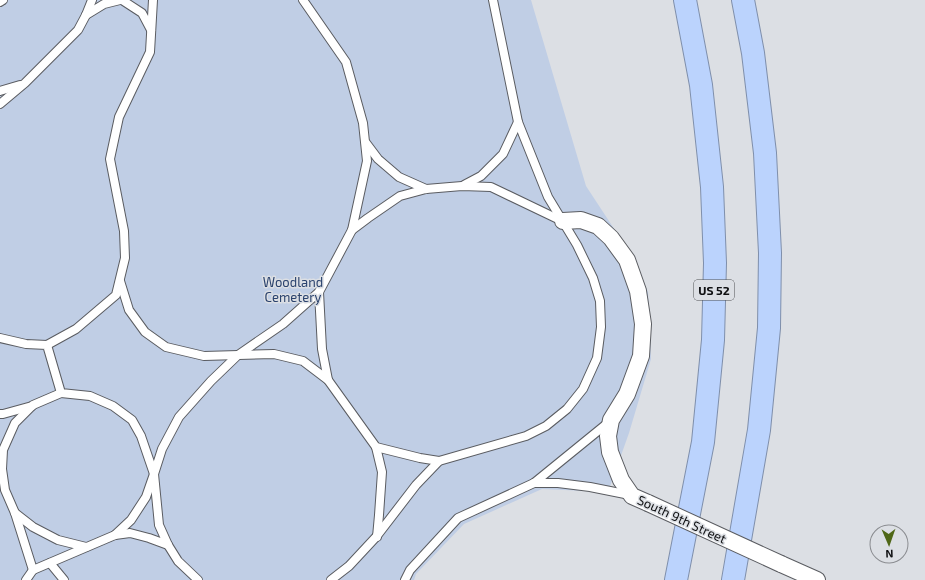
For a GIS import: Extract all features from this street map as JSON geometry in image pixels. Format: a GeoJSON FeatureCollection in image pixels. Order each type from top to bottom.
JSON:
{"type":"FeatureCollection","features":[{"type":"Feature","properties":{"kind":"highway","name":"US 52"},"geometry":{"type":"LineString","coordinates":[[676,580],[703,442],[713,340],[715,263],[712,186],[702,93],[685,0]]}},
{"type":"Feature","properties":{"kind":"highway"},"geometry":{"type":"LineString","coordinates":[[733,580],[759,430],[769,328],[770,253],[765,153],[753,53],[743,0]]}},
{"type":"Feature","properties":{"kind":"street","name":"South 9th Street"},"geometry":{"type":"LineString","coordinates":[[563,222],[581,220],[598,226],[611,238],[627,260],[638,291],[643,324],[641,356],[627,394],[611,420],[608,436],[610,452],[620,480],[632,496],[816,580]]}},
{"type":"Feature","properties":{"kind":"lane"},"geometry":{"type":"LineString","coordinates":[[0,104],[25,83],[78,30],[92,0]]}},
{"type":"Feature","properties":{"kind":"lane"},"geometry":{"type":"LineString","coordinates":[[86,15],[104,4],[121,0],[142,13],[151,31]]}},
{"type":"Feature","properties":{"kind":"lane"},"geometry":{"type":"LineString","coordinates":[[0,338],[26,344],[47,345],[76,329],[116,295],[125,258],[124,231],[110,159],[119,117],[150,52],[153,0]]}},
{"type":"Feature","properties":{"kind":"lane"},"geometry":{"type":"LineString","coordinates":[[115,535],[131,520],[146,497],[162,449],[179,417],[238,355],[283,324],[319,292],[352,230],[367,161],[363,124],[346,62],[304,0]]}},
{"type":"Feature","properties":{"kind":"lane"},"geometry":{"type":"LineString","coordinates":[[331,580],[349,566],[376,537],[416,485],[439,462],[526,436],[546,426],[567,409],[583,389],[597,358],[602,327],[600,301],[593,278],[577,245],[548,197],[518,122],[493,0]]}},
{"type":"Feature","properties":{"kind":"lane"},"geometry":{"type":"LineString","coordinates":[[0,91],[25,83]]}},
{"type":"Feature","properties":{"kind":"lane"},"geometry":{"type":"LineString","coordinates":[[462,186],[481,176],[503,154],[518,122]]}},
{"type":"Feature","properties":{"kind":"lane"},"geometry":{"type":"LineString","coordinates":[[365,143],[378,159],[399,177],[426,189]]}},
{"type":"Feature","properties":{"kind":"lane"},"geometry":{"type":"LineString","coordinates":[[352,230],[400,196],[426,189],[462,186],[491,187],[563,222]]}},
{"type":"Feature","properties":{"kind":"lane"},"geometry":{"type":"LineString","coordinates":[[119,281],[129,310],[146,332],[166,347],[204,356],[274,354],[303,361],[328,380],[376,447],[382,472],[376,537]]}},
{"type":"Feature","properties":{"kind":"lane"},"geometry":{"type":"LineString","coordinates":[[319,292],[322,349],[328,380]]}},
{"type":"Feature","properties":{"kind":"lane"},"geometry":{"type":"LineString","coordinates":[[47,345],[61,393]]}},
{"type":"Feature","properties":{"kind":"lane"},"geometry":{"type":"LineString","coordinates":[[0,414],[33,405],[61,393],[90,396],[113,406],[132,420],[141,436],[154,474],[160,525],[168,545],[178,561],[198,580]]}},
{"type":"Feature","properties":{"kind":"lane"},"geometry":{"type":"LineString","coordinates":[[33,405],[15,423],[1,447],[5,490],[33,570]]}},
{"type":"Feature","properties":{"kind":"lane"},"geometry":{"type":"LineString","coordinates":[[405,580],[410,570],[458,518],[534,483],[611,420]]}},
{"type":"Feature","properties":{"kind":"lane"},"geometry":{"type":"LineString","coordinates":[[376,447],[439,462]]}},
{"type":"Feature","properties":{"kind":"lane"},"geometry":{"type":"LineString","coordinates":[[534,483],[558,483],[590,487],[632,496]]}},
{"type":"Feature","properties":{"kind":"lane"},"geometry":{"type":"LineString","coordinates":[[14,513],[33,527],[58,540],[86,547]]}},
{"type":"Feature","properties":{"kind":"lane"},"geometry":{"type":"LineString","coordinates":[[26,580],[33,570],[115,535],[130,534],[149,538],[168,545]]}},
{"type":"Feature","properties":{"kind":"lane"},"geometry":{"type":"LineString","coordinates":[[50,562],[64,580]]}},
{"type":"Feature","properties":{"kind":"green space","name":"Woodland Cemetery"},"geometry":{"type":"Polygon","coordinates":[[[0,0],[531,0],[586,186],[628,250],[648,292],[651,359],[629,433],[608,492],[542,489],[464,524],[416,574],[414,580],[0,580],[0,0]]]}}]}
